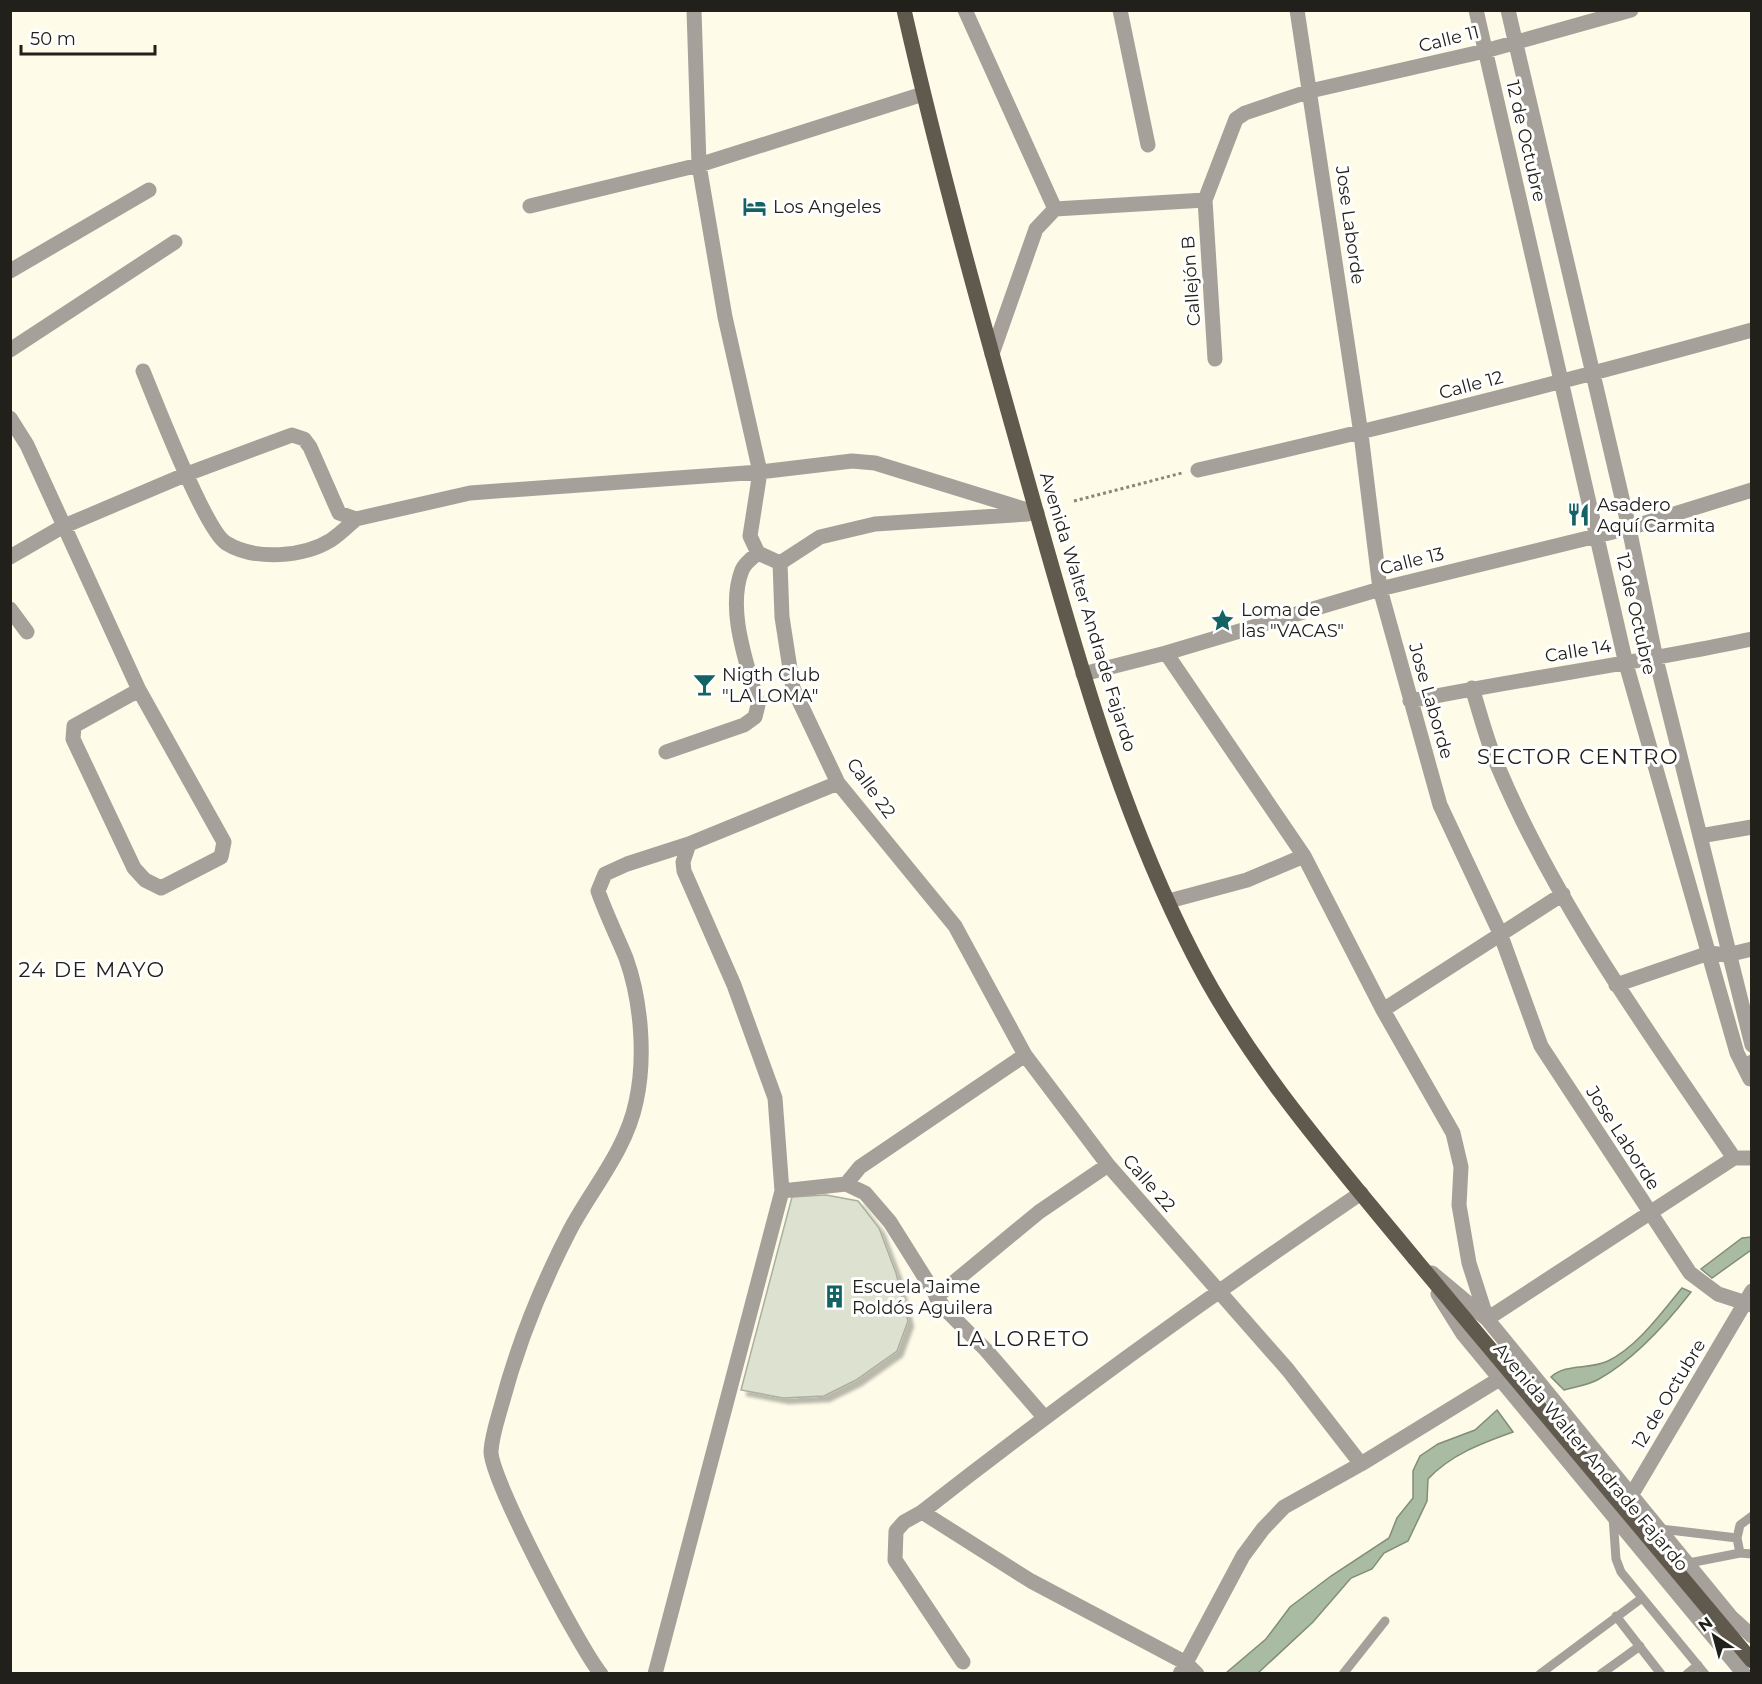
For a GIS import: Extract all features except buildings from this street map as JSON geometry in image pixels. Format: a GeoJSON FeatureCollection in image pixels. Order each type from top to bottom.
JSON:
{"type":"FeatureCollection","features":[{"type":"Feature","properties":{"kind":"main road","name":"Avenida Walter Andrade Fajardo"},"geometry":{"type":"LineString","coordinates":[[904,10],[923,94],[992,354],[1083,674],[1110,756],[1168,902],[1194,957],[1244,1038],[1297,1114],[1415,1259],[1752,1661]]}},
{"type":"Feature","properties":{"kind":"street"},"geometry":{"type":"LineString","coordinates":[[694,10],[699,165],[725,317],[760,472],[750,536],[758,553],[780,563],[820,537],[875,524],[1037,513]]}},
{"type":"Feature","properties":{"kind":"street"},"geometry":{"type":"LineString","coordinates":[[964,10],[1054,209]]}},
{"type":"Feature","properties":{"kind":"street"},"geometry":{"type":"LineString","coordinates":[[1120,10],[1149,145]]}},
{"type":"Feature","properties":{"kind":"street","name":"Jose Laborde"},"geometry":{"type":"LineString","coordinates":[[1297,10],[1361,434],[1380,589],[1440,805],[1500,933],[1541,1046],[1649,1214],[1690,1273],[1718,1294],[1748,1305]]}},
{"type":"Feature","properties":{"kind":"street","name":"12 de Octubre"},"geometry":{"type":"LineString","coordinates":[[1476,10],[1626,664],[1737,1053],[1751,1083]]}},
{"type":"Feature","properties":{"kind":"street","name":"12 de Octubre"},"geometry":{"type":"LineString","coordinates":[[1508,10],[1594,374],[1656,659],[1727,955],[1752,1045]]}},
{"type":"Feature","properties":{"kind":"street","name":"Calle 11"},"geometry":{"type":"LineString","coordinates":[[1205,200],[1239,116],[1310,91],[1485,51],[1631,10]]}},
{"type":"Feature","properties":{"kind":"street"},"geometry":{"type":"LineString","coordinates":[[530,206],[699,165],[923,94]]}},
{"type":"Feature","properties":{"kind":"street"},"geometry":{"type":"LineString","coordinates":[[10,271],[149,190]]}},
{"type":"Feature","properties":{"kind":"street"},"geometry":{"type":"LineString","coordinates":[[992,354],[1036,229],[1054,209],[1205,200]]}},
{"type":"Feature","properties":{"kind":"street","name":"Callejón B"},"geometry":{"type":"LineString","coordinates":[[1205,200],[1215,359]]}},
{"type":"Feature","properties":{"kind":"street"},"geometry":{"type":"LineString","coordinates":[[10,350],[175,242]]}},
{"type":"Feature","properties":{"kind":"street","name":"Calle 12"},"geometry":{"type":"LineString","coordinates":[[1198,470],[1361,434],[1594,374],[1752,330]]}},
{"type":"Feature","properties":{"kind":"street"},"geometry":{"type":"LineString","coordinates":[[143,371],[207,518],[225,543],[254,553],[301,552],[331,540],[356,519],[470,493],[760,472],[852,461],[875,463],[1037,513]]}},
{"type":"Feature","properties":{"kind":"street"},"geometry":{"type":"LineString","coordinates":[[10,418],[27,445],[62,527],[139,690],[224,842],[221,857],[161,888],[145,880],[134,868],[73,739],[74,726],[139,690]]}},
{"type":"Feature","properties":{"kind":"street"},"geometry":{"type":"LineString","coordinates":[[10,557],[62,527],[187,474],[292,435],[304,439],[310,447],[339,513],[356,519]]}},
{"type":"Feature","properties":{"kind":"street","name":"Calle 13"},"geometry":{"type":"LineString","coordinates":[[1083,674],[1166,653],[1380,589],[1629,528],[1752,490]]}},
{"type":"Feature","properties":{"kind":"street"},"geometry":{"type":"LineString","coordinates":[[666,752],[744,725],[755,717],[758,705],[738,621],[737,586],[743,567],[758,553]]}},
{"type":"Feature","properties":{"kind":"street","name":"Calle 22"},"geometry":{"type":"LineString","coordinates":[[780,563],[782,617],[793,688],[838,783],[955,926],[1025,1055],[1108,1165],[1288,1370],[1361,1464]]}},
{"type":"Feature","properties":{"kind":"street"},"geometry":{"type":"LineString","coordinates":[[10,609],[27,632]]}},
{"type":"Feature","properties":{"kind":"street","name":"Calle 14"},"geometry":{"type":"LineString","coordinates":[[1410,701],[1472,688],[1656,659],[1752,639]]}},
{"type":"Feature","properties":{"kind":"street"},"geometry":{"type":"LineString","coordinates":[[1166,653],[1304,856],[1383,1010],[1453,1133],[1461,1167],[1459,1205],[1469,1263],[1487,1319],[1734,1158],[1752,1158]]}},
{"type":"Feature","properties":{"kind":"street"},"geometry":{"type":"LineString","coordinates":[[1472,688],[1496,760],[1534,844],[1616,985],[1734,1158]]}},
{"type":"Feature","properties":{"kind":"street"},"geometry":{"type":"LineString","coordinates":[[601,1674],[574,1633],[517,1521],[491,1453],[522,1337],[571,1229],[624,1139],[636,1101],[640,1057],[637,1001],[626,959],[598,891],[605,874],[689,844],[838,783]]}},
{"type":"Feature","properties":{"kind":"street"},"geometry":{"type":"LineString","coordinates":[[1700,836],[1752,827]]}},
{"type":"Feature","properties":{"kind":"street"},"geometry":{"type":"LineString","coordinates":[[656,1674],[782,1191],[775,1098],[734,985],[684,871],[683,862],[689,844]]}},
{"type":"Feature","properties":{"kind":"street"},"geometry":{"type":"LineString","coordinates":[[1168,902],[1247,880],[1304,856]]}},
{"type":"Feature","properties":{"kind":"street"},"geometry":{"type":"LineString","coordinates":[[1383,1010],[1563,894]]}},
{"type":"Feature","properties":{"kind":"street"},"geometry":{"type":"LineString","coordinates":[[1616,985],[1710,953],[1727,955],[1752,950]]}},
{"type":"Feature","properties":{"kind":"street"},"geometry":{"type":"LineString","coordinates":[[846,1184],[860,1167],[1025,1055]]}},
{"type":"Feature","properties":{"kind":"street","name":"12 de Octubre"},"geometry":{"type":"LineString","coordinates":[[1751,1083],[1752,1062]]}},
{"type":"Feature","properties":{"kind":"street"},"geometry":{"type":"LineString","coordinates":[[936,1297],[1039,1212],[1108,1165]]}},
{"type":"Feature","properties":{"kind":"street"},"geometry":{"type":"LineString","coordinates":[[782,1191],[846,1184],[865,1193],[890,1222],[936,1297],[1044,1417]]}},
{"type":"Feature","properties":{"kind":"street"},"geometry":{"type":"LineString","coordinates":[[963,1662],[895,1560],[896,1531],[904,1522],[922,1512],[1044,1417],[1217,1290],[1361,1193]]}},
{"type":"Feature","properties":{"kind":"street","name":"Avenida Walter Andrade Fajardo"},"geometry":{"type":"LineString","coordinates":[[1415,1259],[1487,1319],[1731,1617],[1752,1636]]}},
{"type":"Feature","properties":{"kind":"street","name":"Avenida Walter Andrade Fajardo"},"geometry":{"type":"LineString","coordinates":[[1415,1259],[1464,1334],[1613,1511],[1744,1674]]}},
{"type":"Feature","properties":{"kind":"street","name":"12 de Octubre"},"geometry":{"type":"LineString","coordinates":[[1613,1511],[1632,1494],[1748,1305],[1752,1291]]}},
{"type":"Feature","properties":{"kind":"street"},"geometry":{"type":"LineString","coordinates":[[922,1512],[1031,1581],[1187,1670],[1243,1556],[1263,1529],[1284,1507],[1361,1464],[1501,1378]]}},
{"type":"Feature","properties":{"kind":"street"},"geometry":{"type":"LineString","coordinates":[[1710,1632],[1729,1640],[1752,1644]]}},
{"type":"Feature","properties":{"kind":"lane"},"geometry":{"type":"LineString","coordinates":[[1613,1511],[1616,1559],[1621,1572],[1705,1674]]}},
{"type":"Feature","properties":{"kind":"lane"},"geometry":{"type":"LineString","coordinates":[[1740,1553],[1737,1538],[1740,1524],[1752,1516]]}},
{"type":"Feature","properties":{"kind":"lane"},"geometry":{"type":"LineString","coordinates":[[1660,1529],[1737,1538]]}},
{"type":"Feature","properties":{"kind":"lane"},"geometry":{"type":"LineString","coordinates":[[1689,1563],[1740,1553],[1752,1554]]}},
{"type":"Feature","properties":{"kind":"lane"},"geometry":{"type":"LineString","coordinates":[[1540,1674],[1642,1598]]}},
{"type":"Feature","properties":{"kind":"lane"},"geometry":{"type":"LineString","coordinates":[[1616,1617],[1661,1674]]}},
{"type":"Feature","properties":{"kind":"lane"},"geometry":{"type":"LineString","coordinates":[[1343,1674],[1385,1621]]}},
{"type":"Feature","properties":{"kind":"lane"},"geometry":{"type":"LineString","coordinates":[[1601,1674],[1640,1646]]}},
{"type":"Feature","properties":{"kind":"lane"},"geometry":{"type":"LineString","coordinates":[[1687,1674],[1698,1665]]}},
{"type":"Feature","properties":{"kind":"path"},"geometry":{"type":"LineString","coordinates":[[1074,501],[1198,470]]}},
{"type":"Feature","properties":{"kind":"shaded area"},"geometry":{"type":"Polygon","coordinates":[[[1751,1237],[1751,1250],[1712,1278],[1701,1269],[1742,1238],[1751,1237]]]}},
{"type":"Feature","properties":{"kind":"shaded area"},"geometry":{"type":"Polygon","coordinates":[[[1682,1288],[1691,1292],[1649,1340],[1612,1371],[1591,1383],[1564,1390],[1551,1377],[1571,1368],[1601,1364],[1619,1355],[1648,1328],[1682,1288]]]}},
{"type":"Feature","properties":{"kind":"shaded area"},"geometry":{"type":"Polygon","coordinates":[[[1497,1410],[1513,1432],[1456,1456],[1428,1479],[1427,1501],[1408,1541],[1384,1553],[1372,1569],[1351,1578],[1313,1622],[1258,1673],[1226,1673],[1266,1639],[1290,1607],[1331,1576],[1389,1538],[1397,1518],[1413,1498],[1413,1471],[1420,1456],[1438,1444],[1475,1430],[1497,1410]]]}},
{"type":"Feature","properties":{"kind":"place","name":"Los Angeles"},"geometry":{"type":"Point","coordinates":[755,207]}},
{"type":"Feature","properties":{"kind":"place","name":"Asadero Aquí Carmita"},"geometry":{"type":"Point","coordinates":[1579,515]}},
{"type":"Feature","properties":{"kind":"place","name":"Loma de las \"VACAS\""},"geometry":{"type":"Point","coordinates":[1223,620]}},
{"type":"Feature","properties":{"kind":"place","name":"Nigth Club \"LA LOMA\""},"geometry":{"type":"Point","coordinates":[704,685]}},
{"type":"Feature","properties":{"kind":"place","name":"Escuela Jaime Roldós Aguilera"},"geometry":{"type":"Point","coordinates":[834,1297]}},
{"type":"Feature","properties":{"kind":"district","name":"SECTOR CENTRO"},"geometry":{"type":"Point","coordinates":[1578,756]}},
{"type":"Feature","properties":{"kind":"district","name":"24 DE MAYO"},"geometry":{"type":"Point","coordinates":[92,969]}},
{"type":"Feature","properties":{"kind":"district","name":"LA LORETO"},"geometry":{"type":"Point","coordinates":[1023,1338]}}]}
